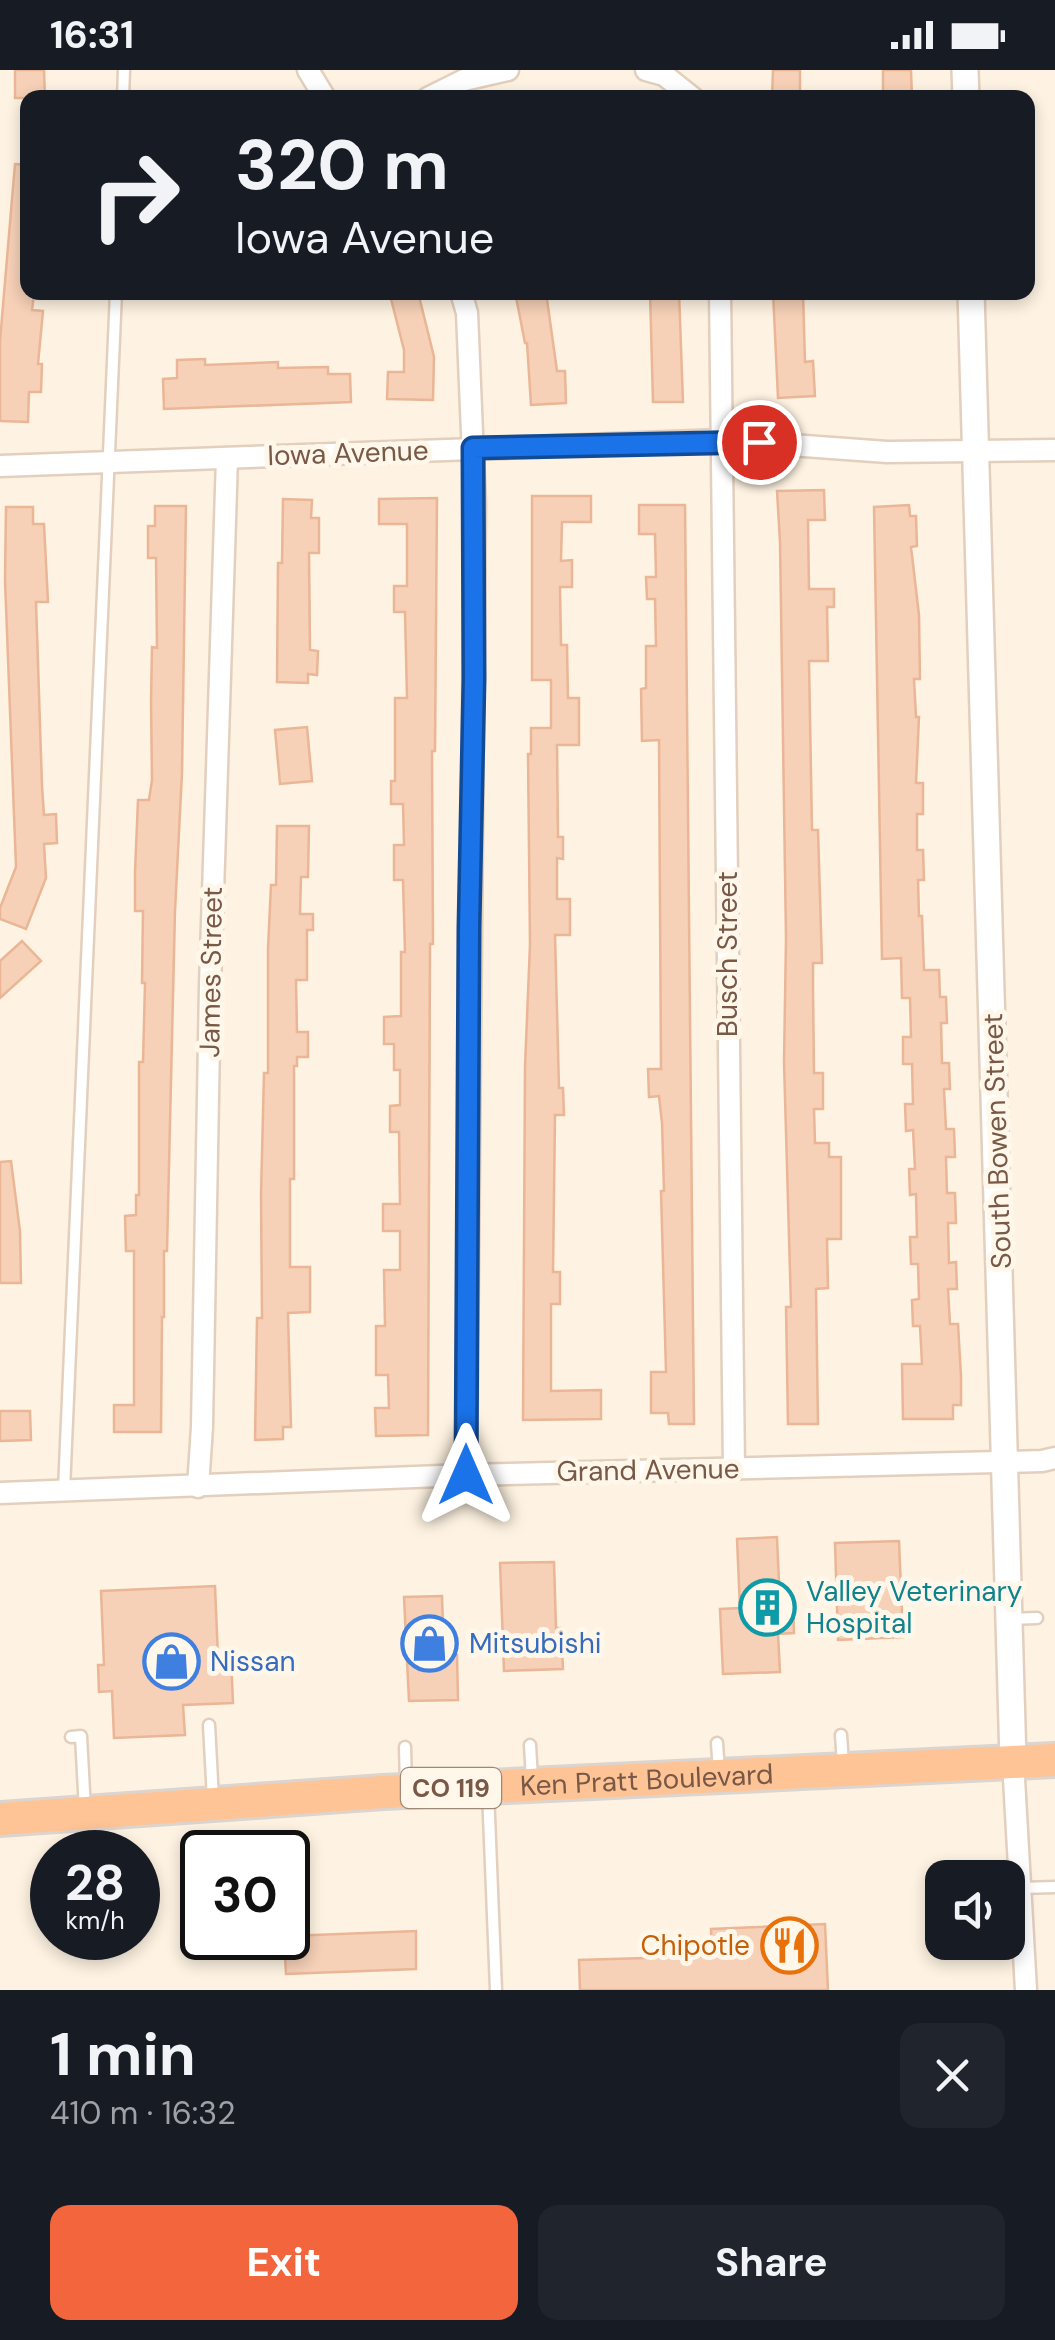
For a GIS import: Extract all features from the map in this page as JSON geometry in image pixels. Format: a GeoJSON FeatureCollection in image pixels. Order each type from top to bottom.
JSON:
{"type":"FeatureCollection","features":[{"type":"Feature","properties":{"kind":"highway","name":"Ken Pratt Boulevard"},"geometry":{"type":"LineString","coordinates":[[0,1819],[532,1784],[718,1760],[843,1770],[1055,1760]]}},
{"type":"Feature","properties":{"kind":"street"},"geometry":{"type":"LineString","coordinates":[[444,90],[464,80],[508,70]]}},
{"type":"Feature","properties":{"kind":"street"},"geometry":{"type":"LineString","coordinates":[[646,70],[664,75],[683,90]]}},
{"type":"Feature","properties":{"kind":"street"},"geometry":{"type":"LineString","coordinates":[[463,300],[473,448],[474,678],[466,1475]]}},
{"type":"Feature","properties":{"kind":"street","name":"Busch Street"},"geometry":{"type":"LineString","coordinates":[[720,300],[734,1468]]}},
{"type":"Feature","properties":{"kind":"street","name":"South Bowen Street"},"geometry":{"type":"LineString","coordinates":[[971,300],[1018,1860]]}},
{"type":"Feature","properties":{"kind":"street","name":"Iowa Avenue"},"geometry":{"type":"LineString","coordinates":[[0,466],[724,440],[887,452],[1055,450]]}},
{"type":"Feature","properties":{"kind":"street","name":"James Street"},"geometry":{"type":"LineString","coordinates":[[198,1486],[227,458]]}},
{"type":"Feature","properties":{"kind":"street","name":"Grand Avenue"},"geometry":{"type":"LineString","coordinates":[[0,1493],[1055,1458]]}},
{"type":"Feature","properties":{"kind":"street","name":"South Bowen Street"},"geometry":{"type":"LineString","coordinates":[[1024,1960],[1026,1990]]}},
{"type":"Feature","properties":{"kind":"lane"},"geometry":{"type":"LineString","coordinates":[[64,1491],[116,300]]}},
{"type":"Feature","properties":{"kind":"lane"},"geometry":{"type":"LineString","coordinates":[[1010,1619],[1038,1618]]}},
{"type":"Feature","properties":{"kind":"lane"},"geometry":{"type":"LineString","coordinates":[[209,1725],[213,1804]]}},
{"type":"Feature","properties":{"kind":"lane"},"geometry":{"type":"LineString","coordinates":[[841,1735],[843,1770]]}},
{"type":"Feature","properties":{"kind":"lane"},"geometry":{"type":"LineString","coordinates":[[71,1737],[81,1736],[85,1813]]}},
{"type":"Feature","properties":{"kind":"lane"},"geometry":{"type":"LineString","coordinates":[[530,1745],[532,1784]]}},
{"type":"Feature","properties":{"kind":"lane"},"geometry":{"type":"LineString","coordinates":[[405,1747],[406,1790]]}},
{"type":"Feature","properties":{"kind":"lane"},"geometry":{"type":"LineString","coordinates":[[488,1786],[496,1990]]}},
{"type":"Feature","properties":{"kind":"lane"},"geometry":{"type":"LineString","coordinates":[[1025,1888],[1055,1887]]}},
{"type":"Feature","properties":{"kind":"building"},"geometry":{"type":"Polygon","coordinates":[[[15,70],[44,70],[45,90],[20,90],[20,98],[15,98],[15,70]]]}},
{"type":"Feature","properties":{"kind":"building"},"geometry":{"type":"Polygon","coordinates":[[[773,70],[800,70],[800,90],[772,90],[773,70]]]}},
{"type":"Feature","properties":{"kind":"building"},"geometry":{"type":"Polygon","coordinates":[[[883,70],[911,70],[912,90],[883,90],[883,70]]]}},
{"type":"Feature","properties":{"kind":"building"},"geometry":{"type":"Polygon","coordinates":[[[15,164],[20,164],[20,300],[33,300],[32,310],[43,311],[38,364],[42,364],[41,392],[29,392],[28,422],[0,421],[0,341],[15,164]]]}},
{"type":"Feature","properties":{"kind":"building"},"geometry":{"type":"Polygon","coordinates":[[[391,300],[420,300],[434,357],[433,400],[387,399],[388,372],[404,372],[404,350],[391,300]]]}},
{"type":"Feature","properties":{"kind":"building"},"geometry":{"type":"Polygon","coordinates":[[[517,300],[547,300],[557,371],[565,371],[566,403],[531,405],[517,300]]]}},
{"type":"Feature","properties":{"kind":"building"},"geometry":{"type":"Polygon","coordinates":[[[650,300],[679,300],[683,402],[653,402],[650,300]]]}},
{"type":"Feature","properties":{"kind":"building"},"geometry":{"type":"Polygon","coordinates":[[[773,300],[803,300],[805,362],[813,361],[815,396],[778,398],[773,300]]]}},
{"type":"Feature","properties":{"kind":"building"},"geometry":{"type":"Polygon","coordinates":[[[205,359],[205,365],[278,362],[278,368],[328,367],[328,374],[350,374],[351,402],[164,409],[163,379],[177,378],[177,360],[205,359]]]}},
{"type":"Feature","properties":{"kind":"building"},"geometry":{"type":"Polygon","coordinates":[[[824,490],[825,520],[808,520],[809,589],[834,589],[834,607],[827,607],[828,661],[809,661],[812,830],[818,830],[822,963],[813,963],[814,1073],[823,1073],[823,1109],[814,1109],[815,1143],[829,1143],[829,1157],[841,1157],[841,1239],[827,1239],[828,1288],[816,1289],[818,1424],[788,1424],[786,1307],[791,1307],[777,491],[824,490]]]}},
{"type":"Feature","properties":{"kind":"building"},"geometry":{"type":"Polygon","coordinates":[[[532,496],[591,496],[591,522],[562,522],[561,561],[572,560],[572,587],[560,587],[561,645],[567,645],[568,698],[579,698],[579,745],[557,745],[558,837],[563,837],[563,859],[557,858],[557,899],[570,899],[570,935],[555,935],[559,1088],[563,1088],[564,1115],[555,1115],[553,1272],[560,1272],[560,1304],[551,1304],[551,1391],[601,1390],[601,1419],[523,1420],[525,1067],[530,944],[528,754],[531,728],[551,728],[551,680],[532,680],[532,496]]]}},
{"type":"Feature","properties":{"kind":"building"},"geometry":{"type":"Polygon","coordinates":[[[437,498],[428,1435],[376,1436],[375,1408],[389,1408],[388,1375],[376,1375],[376,1326],[385,1326],[384,1270],[400,1270],[400,1231],[383,1231],[383,1204],[400,1204],[399,1132],[390,1132],[390,1106],[400,1105],[400,1070],[394,1070],[394,1044],[384,1044],[384,1017],[401,1016],[401,952],[405,952],[403,880],[394,880],[394,845],[404,845],[403,804],[391,804],[391,781],[395,781],[395,698],[407,698],[405,612],[394,612],[394,586],[407,586],[407,524],[379,524],[379,499],[437,498]]]}},
{"type":"Feature","properties":{"kind":"building"},"geometry":{"type":"Polygon","coordinates":[[[283,499],[312,500],[311,518],[319,518],[319,553],[309,553],[310,650],[318,651],[317,675],[308,674],[308,683],[277,682],[283,499]]]}},
{"type":"Feature","properties":{"kind":"building"},"geometry":{"type":"Polygon","coordinates":[[[639,505],[685,505],[694,1424],[669,1424],[668,1413],[651,1413],[651,1372],[666,1372],[662,1123],[659,1096],[649,1097],[648,1069],[661,1069],[659,740],[642,741],[641,689],[646,688],[646,646],[656,646],[655,599],[647,599],[646,577],[656,577],[655,534],[639,534],[639,505]]]}},
{"type":"Feature","properties":{"kind":"building"},"geometry":{"type":"Polygon","coordinates":[[[909,505],[910,516],[916,516],[917,546],[911,547],[919,615],[920,679],[914,679],[919,717],[916,783],[923,783],[923,814],[917,814],[917,850],[923,850],[924,880],[918,880],[919,916],[924,970],[939,970],[940,997],[946,997],[947,1023],[941,1023],[942,1063],[949,1063],[950,1089],[944,1089],[946,1129],[954,1129],[955,1157],[946,1157],[947,1193],[955,1193],[956,1223],[948,1223],[949,1263],[956,1262],[957,1289],[948,1289],[950,1324],[958,1324],[961,1405],[953,1405],[953,1419],[903,1419],[902,1364],[922,1364],[920,1326],[913,1326],[912,1300],[919,1299],[918,1264],[911,1264],[910,1237],[917,1237],[916,1194],[910,1195],[909,1169],[915,1169],[913,1130],[906,1131],[905,1104],[913,1104],[912,1064],[903,1064],[903,1037],[911,1037],[910,998],[902,998],[901,958],[882,959],[874,507],[909,505]]]}},
{"type":"Feature","properties":{"kind":"building"},"geometry":{"type":"Polygon","coordinates":[[[155,506],[186,506],[182,773],[161,1432],[114,1432],[114,1405],[134,1405],[134,1251],[126,1251],[125,1216],[136,1215],[139,1195],[139,1062],[143,1062],[145,983],[143,911],[135,911],[135,872],[138,800],[149,800],[152,780],[156,558],[148,558],[148,526],[155,526],[155,506]]]}},
{"type":"Feature","properties":{"kind":"building"},"geometry":{"type":"Polygon","coordinates":[[[6,507],[33,507],[33,524],[44,524],[48,602],[36,602],[42,786],[44,815],[56,814],[57,843],[44,844],[46,878],[26,929],[0,919],[0,908],[16,867],[5,580],[6,507]]]}},
{"type":"Feature","properties":{"kind":"building"},"geometry":{"type":"Polygon","coordinates":[[[307,727],[312,781],[280,784],[275,730],[307,727]]]}},
{"type":"Feature","properties":{"kind":"building"},"geometry":{"type":"Polygon","coordinates":[[[277,826],[309,826],[308,877],[301,877],[300,914],[313,914],[313,930],[307,930],[307,980],[296,980],[297,1032],[308,1032],[308,1057],[297,1057],[294,1066],[290,1267],[310,1267],[310,1312],[288,1313],[291,1427],[283,1427],[283,1439],[255,1440],[257,1318],[262,1318],[268,949],[271,885],[276,885],[277,826]]]}},
{"type":"Feature","properties":{"kind":"building"},"geometry":{"type":"Polygon","coordinates":[[[22,941],[41,961],[0,998],[0,961],[22,941]]]}},
{"type":"Feature","properties":{"kind":"building"},"geometry":{"type":"Polygon","coordinates":[[[11,1161],[20,1231],[21,1283],[0,1283],[0,1162],[11,1161]]]}},
{"type":"Feature","properties":{"kind":"building"},"geometry":{"type":"Polygon","coordinates":[[[0,1411],[30,1411],[31,1440],[0,1441],[0,1411]]]}},
{"type":"Feature","properties":{"kind":"building","name":"Valley Veterinary Hospital"},"geometry":{"type":"Polygon","coordinates":[[[777,1537],[780,1605],[793,1604],[794,1633],[778,1634],[780,1672],[723,1674],[720,1609],[740,1608],[737,1539],[777,1537]]]}},
{"type":"Feature","properties":{"kind":"building"},"geometry":{"type":"Polygon","coordinates":[[[899,1541],[903,1637],[838,1640],[835,1543],[899,1541]]]}},
{"type":"Feature","properties":{"kind":"building"},"geometry":{"type":"Polygon","coordinates":[[[554,1562],[556,1628],[561,1628],[563,1669],[504,1671],[500,1563],[554,1562]]]}},
{"type":"Feature","properties":{"kind":"building","name":"Nissan"},"geometry":{"type":"Polygon","coordinates":[[[215,1586],[218,1657],[231,1657],[233,1703],[183,1705],[185,1735],[114,1738],[112,1691],[99,1692],[98,1665],[104,1665],[101,1591],[215,1586]]]}},
{"type":"Feature","properties":{"kind":"building","name":"Mitsubishi"},"geometry":{"type":"Polygon","coordinates":[[[442,1596],[444,1656],[457,1655],[458,1700],[409,1701],[404,1597],[442,1596]]]}},
{"type":"Feature","properties":{"kind":"building"},"geometry":{"type":"Polygon","coordinates":[[[825,1924],[828,1990],[580,1990],[579,1960],[712,1956],[711,1929],[825,1924]]]}},
{"type":"Feature","properties":{"kind":"building"},"geometry":{"type":"Polygon","coordinates":[[[416,1931],[416,1969],[286,1974],[285,1960],[310,1960],[310,1935],[416,1931]]]}},
{"type":"Feature","properties":{"kind":"place","name":"Valley Veterinary Hospital"},"geometry":{"type":"Point","coordinates":[767,1607]}},
{"type":"Feature","properties":{"kind":"place","name":"Mitsubishi"},"geometry":{"type":"Point","coordinates":[430,1643]}},
{"type":"Feature","properties":{"kind":"place","name":"Nissan"},"geometry":{"type":"Point","coordinates":[171,1661]}},
{"type":"Feature","properties":{"kind":"place","name":"Chipotle"},"geometry":{"type":"Point","coordinates":[789,1945]}},
{"type":"Feature","properties":{"kind":"route"},"geometry":{"type":"LineString","coordinates":[[466,1475],[473,448],[759,442]]}}]}
